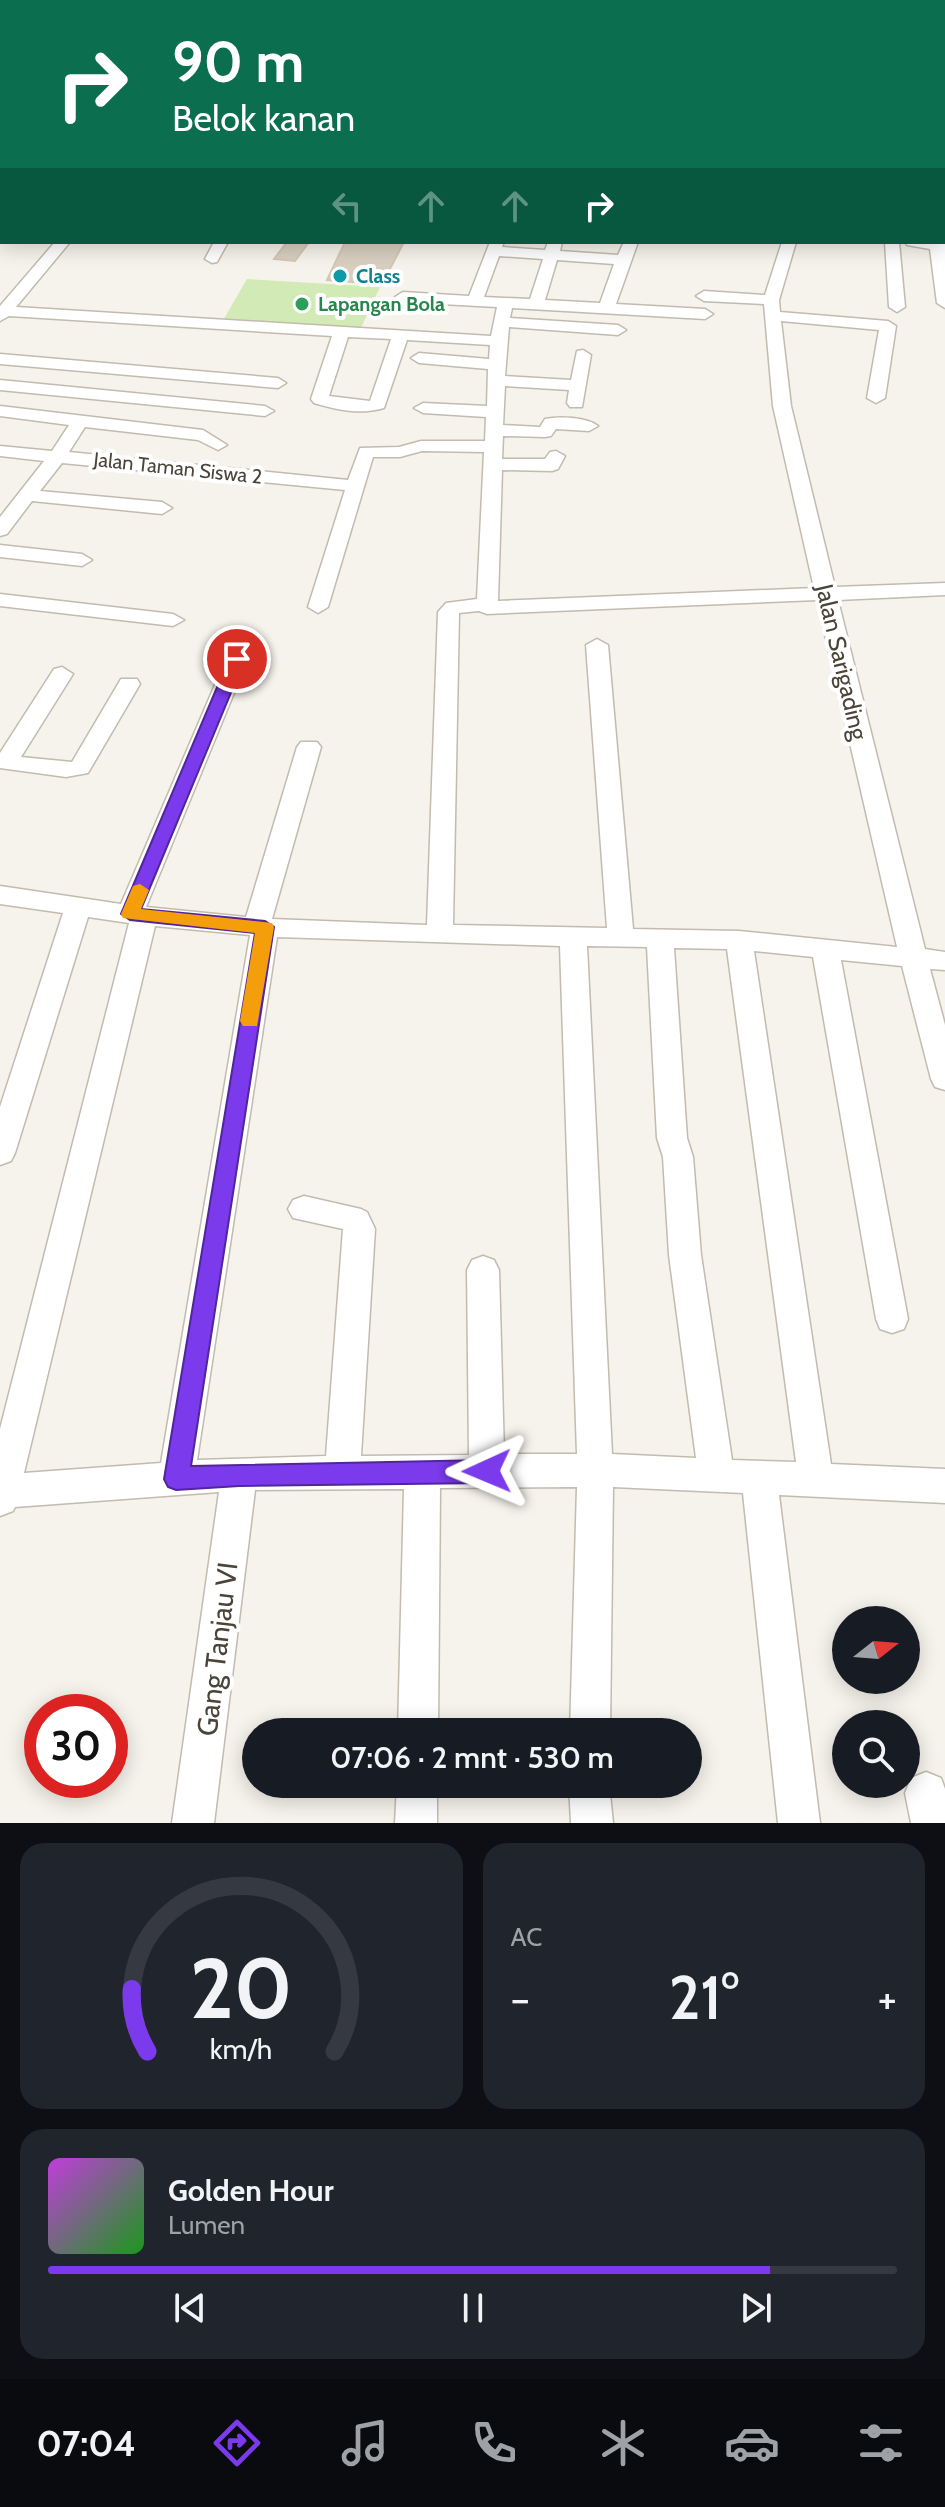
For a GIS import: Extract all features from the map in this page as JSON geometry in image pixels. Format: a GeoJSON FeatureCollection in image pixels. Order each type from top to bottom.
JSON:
{"type":"FeatureCollection","features":[{"type":"Feature","properties":{"kind":"street"},"geometry":{"type":"LineString","coordinates":[[3,313],[61,244]]}},
{"type":"Feature","properties":{"kind":"street"},"geometry":{"type":"LineString","coordinates":[[212,259],[220,244]]}},
{"type":"Feature","properties":{"kind":"street"},"geometry":{"type":"LineString","coordinates":[[607,309],[630,244]]}},
{"type":"Feature","properties":{"kind":"street","name":"Jalan Sarigading"},"geometry":{"type":"LineString","coordinates":[[788,244],[772,308],[782,406],[913,958],[945,1079]]}},
{"type":"Feature","properties":{"kind":"street"},"geometry":{"type":"LineString","coordinates":[[892,244],[897,307]]}},
{"type":"Feature","properties":{"kind":"street"},"geometry":{"type":"LineString","coordinates":[[941,245],[945,303]]}},
{"type":"Feature","properties":{"kind":"street"},"geometry":{"type":"LineString","coordinates":[[474,302],[495,247],[553,248],[624,260]]}},
{"type":"Feature","properties":{"kind":"street"},"geometry":{"type":"LineString","coordinates":[[536,306],[553,248]]}},
{"type":"Feature","properties":{"kind":"street"},"geometry":{"type":"LineString","coordinates":[[704,296],[888,326],[876,398]]}},
{"type":"Feature","properties":{"kind":"street"},"geometry":{"type":"LineString","coordinates":[[403,297],[474,302],[502,322]]}},
{"type":"Feature","properties":{"kind":"street"},"geometry":{"type":"LineString","coordinates":[[502,322],[536,306],[705,314]]}},
{"type":"Feature","properties":{"kind":"street"},"geometry":{"type":"LineString","coordinates":[[3,313],[401,335],[502,322],[618,330]]}},
{"type":"Feature","properties":{"kind":"street"},"geometry":{"type":"LineString","coordinates":[[502,322],[485,604],[490,609],[945,589]]}},
{"type":"Feature","properties":{"kind":"street"},"geometry":{"type":"LineString","coordinates":[[208,343],[226,326]]}},
{"type":"Feature","properties":{"kind":"street"},"geometry":{"type":"LineString","coordinates":[[342,331],[320,399],[335,404],[371,407],[378,404],[401,335]]}},
{"type":"Feature","properties":{"kind":"street"},"geometry":{"type":"LineString","coordinates":[[576,407],[583,355]]}},
{"type":"Feature","properties":{"kind":"street"},"geometry":{"type":"LineString","coordinates":[[419,358],[579,386]]}},
{"type":"Feature","properties":{"kind":"street"},"geometry":{"type":"LineString","coordinates":[[0,359],[278,383]]}},
{"type":"Feature","properties":{"kind":"street"},"geometry":{"type":"LineString","coordinates":[[0,385],[265,411]]}},
{"type":"Feature","properties":{"kind":"street"},"geometry":{"type":"LineString","coordinates":[[423,408],[552,465],[556,456]]}},
{"type":"Feature","properties":{"kind":"street"},"geometry":{"type":"LineString","coordinates":[[0,411],[203,435],[218,445]]}},
{"type":"Feature","properties":{"kind":"street"},"geometry":{"type":"LineString","coordinates":[[3,522],[58,455],[80,421]]}},
{"type":"Feature","properties":{"kind":"street"},"geometry":{"type":"LineString","coordinates":[[318,607],[364,455],[370,451],[400,452],[421,446],[545,432],[551,423],[589,426]]}},
{"type":"Feature","properties":{"kind":"street","name":"Jalan Taman Siswa 2"},"geometry":{"type":"LineString","coordinates":[[0,451],[357,486]]}},
{"type":"Feature","properties":{"kind":"street"},"geometry":{"type":"LineString","coordinates":[[27,495],[162,508]]}},
{"type":"Feature","properties":{"kind":"street"},"geometry":{"type":"LineString","coordinates":[[0,551],[82,560]]}},
{"type":"Feature","properties":{"kind":"street"},"geometry":{"type":"LineString","coordinates":[[0,600],[173,620]]}},
{"type":"Feature","properties":{"kind":"street"},"geometry":{"type":"LineString","coordinates":[[440,934],[448,612],[453,607],[485,604]]}},
{"type":"Feature","properties":{"kind":"street"},"geometry":{"type":"LineString","coordinates":[[597,645],[621,937]]}},
{"type":"Feature","properties":{"kind":"street"},"geometry":{"type":"LineString","coordinates":[[237,659],[137,915],[1,1495],[239,1474],[487,1471],[595,1470],[945,1486]]}},
{"type":"Feature","properties":{"kind":"street"},"geometry":{"type":"LineString","coordinates":[[62,674],[3,761],[66,770],[80,768],[129,684]]}},
{"type":"Feature","properties":{"kind":"street"},"geometry":{"type":"LineString","coordinates":[[176,1479],[261,927],[309,747]]}},
{"type":"Feature","properties":{"kind":"street"},"geometry":{"type":"LineString","coordinates":[[0,895],[137,915],[261,927],[739,940],[945,961]]}},
{"type":"Feature","properties":{"kind":"street"},"geometry":{"type":"LineString","coordinates":[[0,1153],[78,906]]}},
{"type":"Feature","properties":{"kind":"street"},"geometry":{"type":"LineString","coordinates":[[573,936],[595,1470],[590,1718]]}},
{"type":"Feature","properties":{"kind":"street"},"geometry":{"type":"LineString","coordinates":[[660,937],[672,1138],[678,1157],[685,1255],[716,1475]]}},
{"type":"Feature","properties":{"kind":"street"},"geometry":{"type":"LineString","coordinates":[[739,940],[816,1481]]}},
{"type":"Feature","properties":{"kind":"street"},"geometry":{"type":"LineString","coordinates":[[825,947],[892,1319]]}},
{"type":"Feature","properties":{"kind":"street"},"geometry":{"type":"LineString","coordinates":[[304,1209],[350,1218],[356,1221],[359,1229],[342,1473]]}},
{"type":"Feature","properties":{"kind":"street"},"geometry":{"type":"LineString","coordinates":[[483,1270],[487,1471]]}},
{"type":"Feature","properties":{"kind":"street"},"geometry":{"type":"LineString","coordinates":[[418,1718],[422,1472]]}},
{"type":"Feature","properties":{"kind":"street","name":"Gang Tanjau VI"},"geometry":{"type":"LineString","coordinates":[[193,1823],[239,1474]]}},
{"type":"Feature","properties":{"kind":"street"},"geometry":{"type":"LineString","coordinates":[[759,1478],[799,1823]]}},
{"type":"Feature","properties":{"kind":"street"},"geometry":{"type":"LineString","coordinates":[[416,1823],[417,1798]]}},
{"type":"Feature","properties":{"kind":"street"},"geometry":{"type":"LineString","coordinates":[[590,1798],[592,1823]]}},
{"type":"Feature","properties":{"kind":"green space","name":"Lapangan Bola"},"geometry":{"type":"Polygon","coordinates":[[[247,279],[380,287],[360,330],[222,322],[247,279]]]}},
{"type":"Feature","properties":{"kind":"building","name":"Class"},"geometry":{"type":"Polygon","coordinates":[[[285,244],[308,244],[295,261],[274,259],[285,244]]]}},
{"type":"Feature","properties":{"kind":"building"},"geometry":{"type":"Polygon","coordinates":[[[344,244],[403,244],[382,284],[327,280],[344,244]]]}},
{"type":"Feature","properties":{"kind":"slow traffic"},"geometry":{"type":"LineString","coordinates":[[140,890],[130,914],[265,927],[250,1021]]}},
{"type":"Feature","properties":{"kind":"place","name":"Class"},"geometry":{"type":"Point","coordinates":[340,276]}},
{"type":"Feature","properties":{"kind":"place","name":"Lapangan Bola"},"geometry":{"type":"Point","coordinates":[302,304]}},
{"type":"Feature","properties":{"kind":"route"},"geometry":{"type":"LineString","coordinates":[[237,659],[130,914],[265,927],[176,1479],[239,1474],[487,1471]]}}]}
